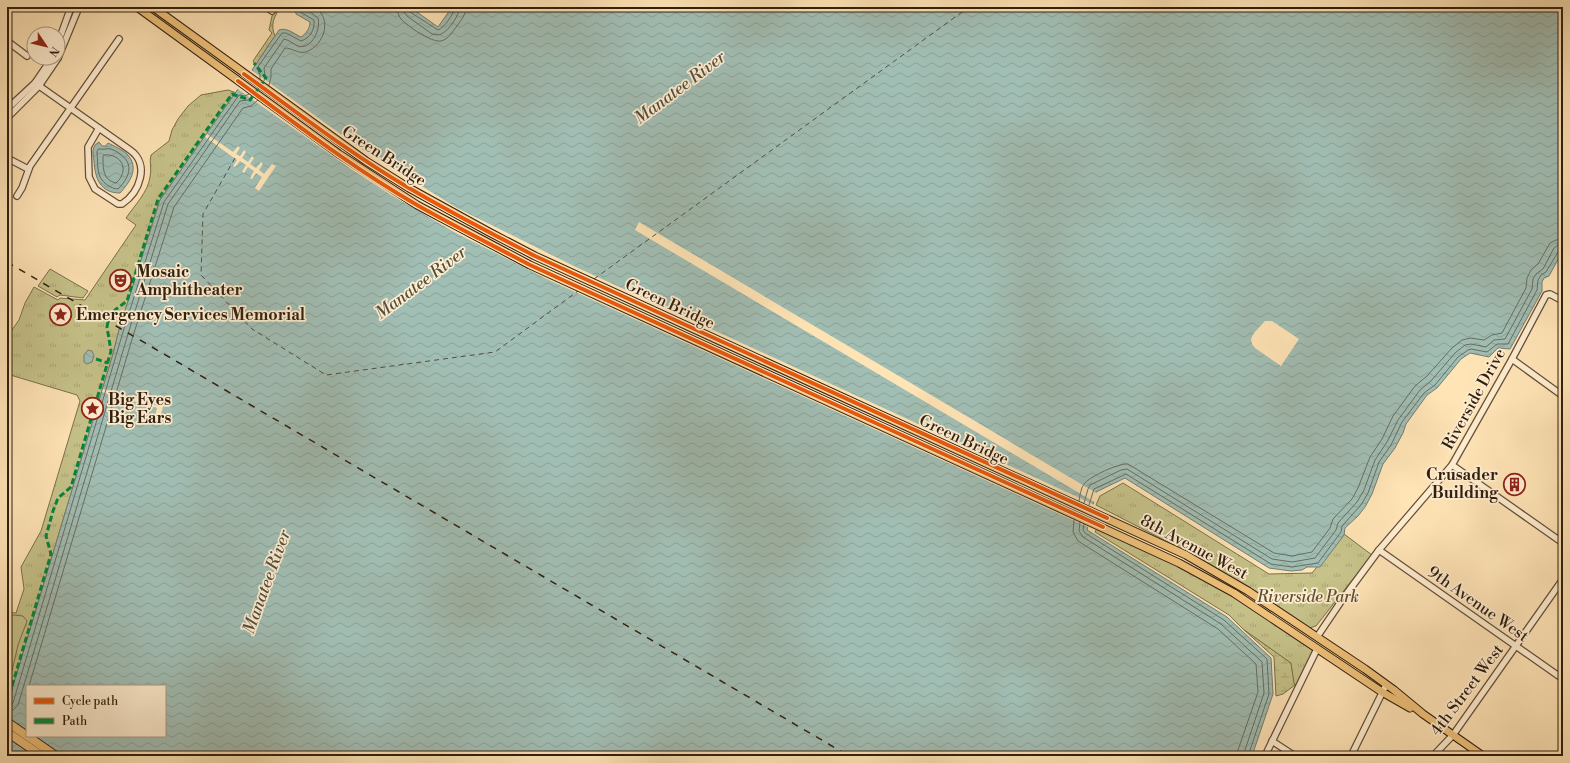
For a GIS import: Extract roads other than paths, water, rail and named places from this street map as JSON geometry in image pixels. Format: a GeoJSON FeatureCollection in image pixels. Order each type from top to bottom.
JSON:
{"type":"FeatureCollection","features":[{"type":"Feature","properties":{"kind":"highway"},"geometry":{"type":"LineString","coordinates":[[7,722],[26,735]]}},
{"type":"Feature","properties":{"kind":"highway"},"geometry":{"type":"LineString","coordinates":[[7,732],[42,756]]}},
{"type":"Feature","properties":{"kind":"highway"},"geometry":{"type":"LineString","coordinates":[[29,737],[56,756]]}},
{"type":"Feature","properties":{"kind":"main road","name":"Green Bridge"},"geometry":{"type":"LineString","coordinates":[[153,7],[366,161],[409,188],[489,232],[542,259],[1107,518]]}},
{"type":"Feature","properties":{"kind":"main road","name":"Green Bridge"},"geometry":{"type":"LineString","coordinates":[[142,8],[338,154],[417,205],[530,265],[1103,527]]}},
{"type":"Feature","properties":{"kind":"main road","name":"8th Avenue West"},"geometry":{"type":"LineString","coordinates":[[1107,518],[1186,555],[1248,591],[1365,669],[1423,714],[1483,756]]}},
{"type":"Feature","properties":{"kind":"main road","name":"8th Avenue West"},"geometry":{"type":"LineString","coordinates":[[1103,527],[1179,563],[1234,593],[1382,692],[1423,714]]}},
{"type":"Feature","properties":{"kind":"main road"},"geometry":{"type":"LineString","coordinates":[[1234,593],[1257,604],[1306,636],[1313,638],[1317,637]]}},
{"type":"Feature","properties":{"kind":"main road"},"geometry":{"type":"LineString","coordinates":[[1317,649],[1326,648],[1347,662],[1365,669]]}},
{"type":"Feature","properties":{"kind":"street"},"geometry":{"type":"LineString","coordinates":[[64,26],[71,7]]}},
{"type":"Feature","properties":{"kind":"street"},"geometry":{"type":"LineString","coordinates":[[66,39],[79,7]]}},
{"type":"Feature","properties":{"kind":"street"},"geometry":{"type":"LineString","coordinates":[[266,7],[274,9]]}},
{"type":"Feature","properties":{"kind":"street"},"geometry":{"type":"LineString","coordinates":[[17,196],[22,188],[28,169],[119,39]]}},
{"type":"Feature","properties":{"kind":"street"},"geometry":{"type":"LineString","coordinates":[[7,41],[26,55]]}},
{"type":"Feature","properties":{"kind":"street"},"geometry":{"type":"LineString","coordinates":[[7,110],[37,85],[48,66]]}},
{"type":"Feature","properties":{"kind":"street"},"geometry":{"type":"LineString","coordinates":[[7,118],[52,66]]}},
{"type":"Feature","properties":{"kind":"street"},"geometry":{"type":"LineString","coordinates":[[37,85],[99,128],[133,152],[141,165],[142,174],[130,196],[122,204],[118,204],[96,189],[89,177],[88,147],[99,128]]}},
{"type":"Feature","properties":{"kind":"street"},"geometry":{"type":"LineString","coordinates":[[7,158],[28,169]]}},
{"type":"Feature","properties":{"kind":"street","name":"Riverside Drive"},"geometry":{"type":"LineString","coordinates":[[1317,637],[1379,550],[1452,465],[1512,360],[1546,295],[1550,294],[1563,301]]}},
{"type":"Feature","properties":{"kind":"street"},"geometry":{"type":"LineString","coordinates":[[1512,360],[1563,396]]}},
{"type":"Feature","properties":{"kind":"street"},"geometry":{"type":"LineString","coordinates":[[1452,465],[1563,543]]}},
{"type":"Feature","properties":{"kind":"street","name":"9th Avenue West"},"geometry":{"type":"LineString","coordinates":[[1379,550],[1563,679]]}},
{"type":"Feature","properties":{"kind":"street","name":"4th Street West"},"geometry":{"type":"LineString","coordinates":[[1433,756],[1453,735],[1563,580]]}},
{"type":"Feature","properties":{"kind":"street"},"geometry":{"type":"LineString","coordinates":[[1265,756],[1317,649]]}},
{"type":"Feature","properties":{"kind":"street"},"geometry":{"type":"LineString","coordinates":[[1350,756],[1386,685]]}},
{"type":"Feature","properties":{"kind":"street"},"geometry":{"type":"LineString","coordinates":[[1272,740],[1294,756]]}},
{"type":"Feature","properties":{"kind":"water","name":"Manatee River"},"geometry":{"type":"Polygon","coordinates":[[[295,7],[410,7],[438,27],[452,7],[1563,7],[1563,253],[1549,276],[1544,278],[1542,282],[1542,291],[1510,349],[1498,348],[1489,357],[1470,353],[1461,359],[1437,388],[1427,395],[1406,424],[1395,448],[1383,464],[1372,494],[1365,507],[1345,528],[1344,535],[1320,567],[1307,567],[1302,570],[1291,571],[1269,568],[1125,478],[1096,492],[1087,530],[1227,617],[1271,658],[1273,694],[1252,756],[7,756],[7,706],[119,330],[160,200],[238,89],[245,92],[257,76],[252,70],[279,30],[285,29],[301,37],[306,33],[310,22],[296,14],[295,7]]]}},
{"type":"Feature","properties":{"kind":"water"},"geometry":{"type":"Polygon","coordinates":[[[99,142],[102,146],[106,146],[108,143],[118,148],[127,154],[131,159],[133,164],[132,175],[120,193],[113,192],[103,187],[97,179],[93,150],[99,142]]]}},
{"type":"Feature","properties":{"kind":"water"},"geometry":{"type":"Polygon","coordinates":[[[88,350],[92,351],[94,356],[92,362],[87,364],[84,362],[84,355],[88,350]]]}},
{"type":"Feature","properties":{"kind":"railway"},"geometry":{"type":"LineString","coordinates":[[7,262],[849,756]]}},
{"type":"Feature","properties":{"kind":"place","name":"Mosaic Amphitheater"},"geometry":{"type":"Point","coordinates":[120,281]}},
{"type":"Feature","properties":{"kind":"place","name":"Emergency Services Memorial"},"geometry":{"type":"Point","coordinates":[60,315]}},
{"type":"Feature","properties":{"kind":"place","name":"Big Eyes Big Ears"},"geometry":{"type":"Point","coordinates":[92,409]}},
{"type":"Feature","properties":{"kind":"place","name":"Crusader Building"},"geometry":{"type":"Point","coordinates":[1514,484]}},
{"type":"Feature","properties":{"kind":"park label","name":"Riverside Park"},"geometry":{"type":"Point","coordinates":[1308,597]}}]}
